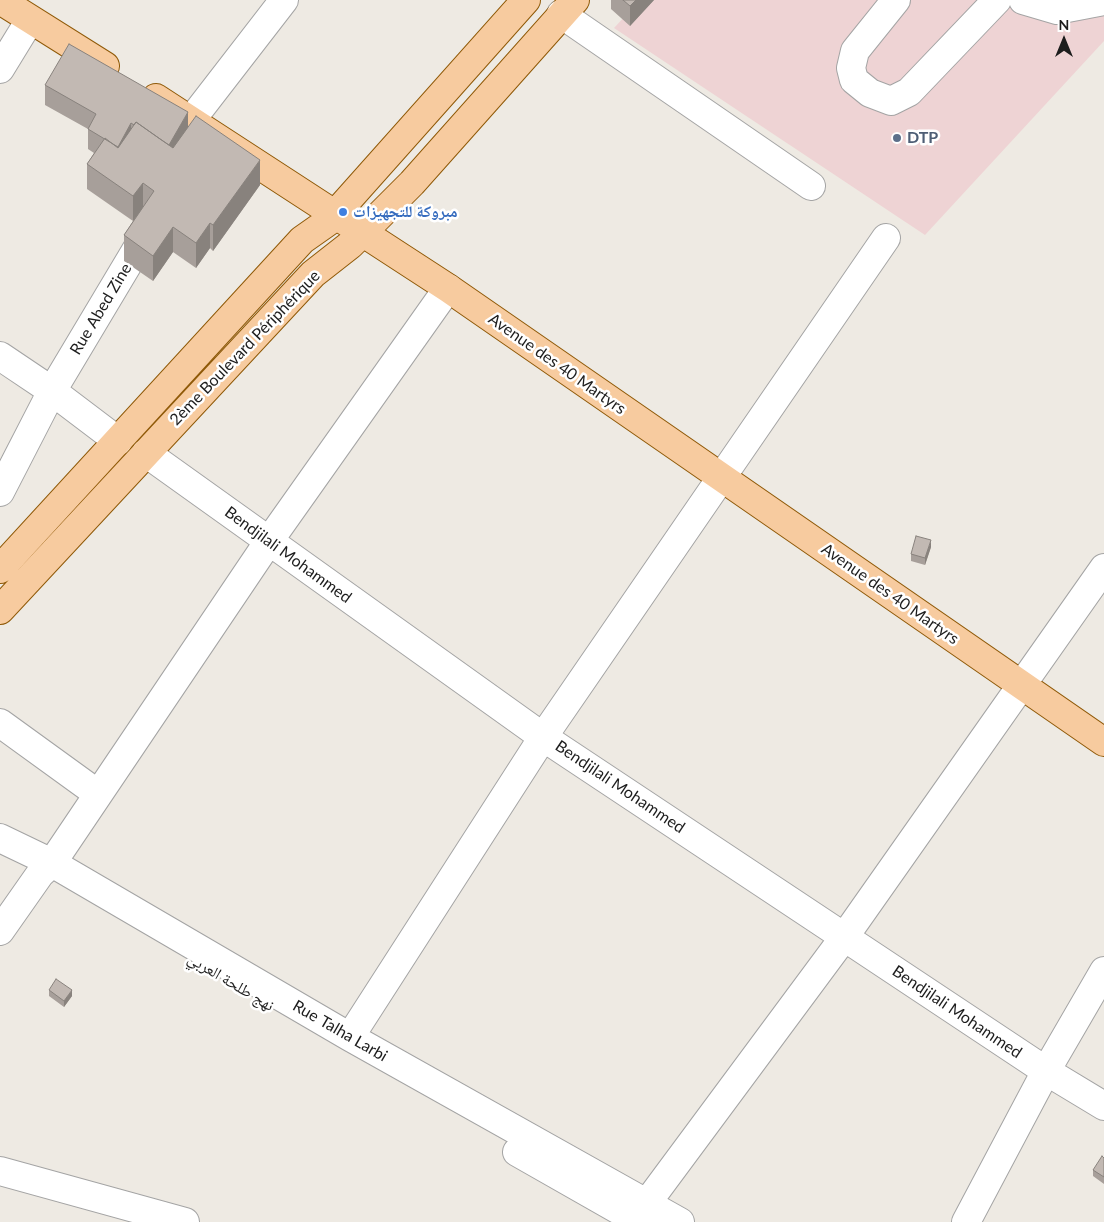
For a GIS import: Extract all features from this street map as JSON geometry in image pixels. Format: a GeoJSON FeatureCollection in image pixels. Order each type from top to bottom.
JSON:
{"type":"FeatureCollection","features":[{"type":"Feature","properties":{"kind":"main road","name":"Avenue des 40 Martyrs"},"geometry":{"type":"LineString","coordinates":[[0,0],[200,125],[448,288],[1104,742]]}},
{"type":"Feature","properties":{"kind":"main road","name":"2ème Boulevard Périphérique"},"geometry":{"type":"LineString","coordinates":[[0,568],[302,240],[329,222],[526,0]]}},
{"type":"Feature","properties":{"kind":"main road","name":"2ème Boulevard Périphérique"},"geometry":{"type":"LineString","coordinates":[[0,610],[313,274],[363,232],[412,183],[568,7]]}},
{"type":"Feature","properties":{"kind":"street"},"geometry":{"type":"LineString","coordinates":[[192,155],[200,125],[284,0]]}},
{"type":"Feature","properties":{"kind":"street"},"geometry":{"type":"LineString","coordinates":[[896,0],[855,51],[851,68],[854,80],[870,92],[891,100],[909,92],[997,0]]}},
{"type":"Feature","properties":{"kind":"street"},"geometry":{"type":"LineString","coordinates":[[1023,0],[1057,10],[1089,3]]}},
{"type":"Feature","properties":{"kind":"street"},"geometry":{"type":"LineString","coordinates":[[568,7],[811,186]]}},
{"type":"Feature","properties":{"kind":"street"},"geometry":{"type":"LineString","coordinates":[[0,69],[30,20]]}},
{"type":"Feature","properties":{"kind":"street","name":"Rue Abed Zine"},"geometry":{"type":"LineString","coordinates":[[0,492],[52,391],[157,214]]}},
{"type":"Feature","properties":{"kind":"street"},"geometry":{"type":"LineString","coordinates":[[350,1037],[544,736],[886,238]]}},
{"type":"Feature","properties":{"kind":"street"},"geometry":{"type":"LineString","coordinates":[[0,931],[98,794],[269,542],[448,288]]}},
{"type":"Feature","properties":{"kind":"street"},"geometry":{"type":"LineString","coordinates":[[0,356],[52,391],[118,441]]}},
{"type":"Feature","properties":{"kind":"street","name":"Bendjilali Mohammed"},"geometry":{"type":"LineString","coordinates":[[146,453],[544,736],[1046,1071],[1104,1106]]}},
{"type":"Feature","properties":{"kind":"street"},"geometry":{"type":"LineString","coordinates":[[643,1212],[845,936],[1104,568]]}},
{"type":"Feature","properties":{"kind":"street"},"geometry":{"type":"LineString","coordinates":[[0,723],[98,794]]}},
{"type":"Feature","properties":{"kind":"street","name":"Rue Talha Larbi"},"geometry":{"type":"LineString","coordinates":[[0,838],[46,868],[350,1037],[643,1212],[680,1222]]}},
{"type":"Feature","properties":{"kind":"street","name":"نهج طلحة العربي"},"geometry":{"type":"LineString","coordinates":[[0,854],[46,868],[149,933],[490,1137],[643,1212]]}},
{"type":"Feature","properties":{"kind":"street"},"geometry":{"type":"LineString","coordinates":[[966,1222],[1046,1071],[1104,971]]}},
{"type":"Feature","properties":{"kind":"street"},"geometry":{"type":"LineString","coordinates":[[0,1171],[185,1222]]}},
{"type":"Feature","properties":{"kind":"shaded area","name":"DTP"},"geometry":{"type":"Polygon","coordinates":[[[640,0],[1104,0],[1104,41],[925,235],[614,28],[640,0]]]}},
{"type":"Feature","properties":{"kind":"building"},"geometry":{"type":"Polygon","coordinates":[[[623,0],[636,0],[630,6],[623,0]]]}},
{"type":"Feature","properties":{"kind":"building"},"geometry":{"type":"Polygon","coordinates":[[[69,44],[188,112],[169,145],[136,122],[134,125],[131,123],[118,147],[88,129],[96,114],[45,85],[69,44]]]}},
{"type":"Feature","properties":{"kind":"building"},"geometry":{"type":"Polygon","coordinates":[[[196,116],[260,160],[213,225],[210,223],[196,243],[173,227],[153,256],[124,235],[154,191],[143,183],[133,196],[87,164],[105,138],[118,148],[136,122],[173,148],[196,116]]]}},
{"type":"Feature","properties":{"kind":"building"},"geometry":{"type":"Polygon","coordinates":[[[916,536],[931,540],[925,558],[911,554],[916,536]]]}},
{"type":"Feature","properties":{"kind":"building"},"geometry":{"type":"Polygon","coordinates":[[[56,979],[72,990],[64,1001],[49,990],[56,979]]]}},
{"type":"Feature","properties":{"kind":"building"},"geometry":{"type":"Polygon","coordinates":[[[1102,1156],[1104,1158],[1104,1177],[1093,1170],[1102,1156]]]}},
{"type":"Feature","properties":{"kind":"place","name":"DTP"},"geometry":{"type":"Point","coordinates":[897,138]}},
{"type":"Feature","properties":{"kind":"place","name":"مبروكة للتجهيزات"},"geometry":{"type":"Point","coordinates":[343,212]}}]}
